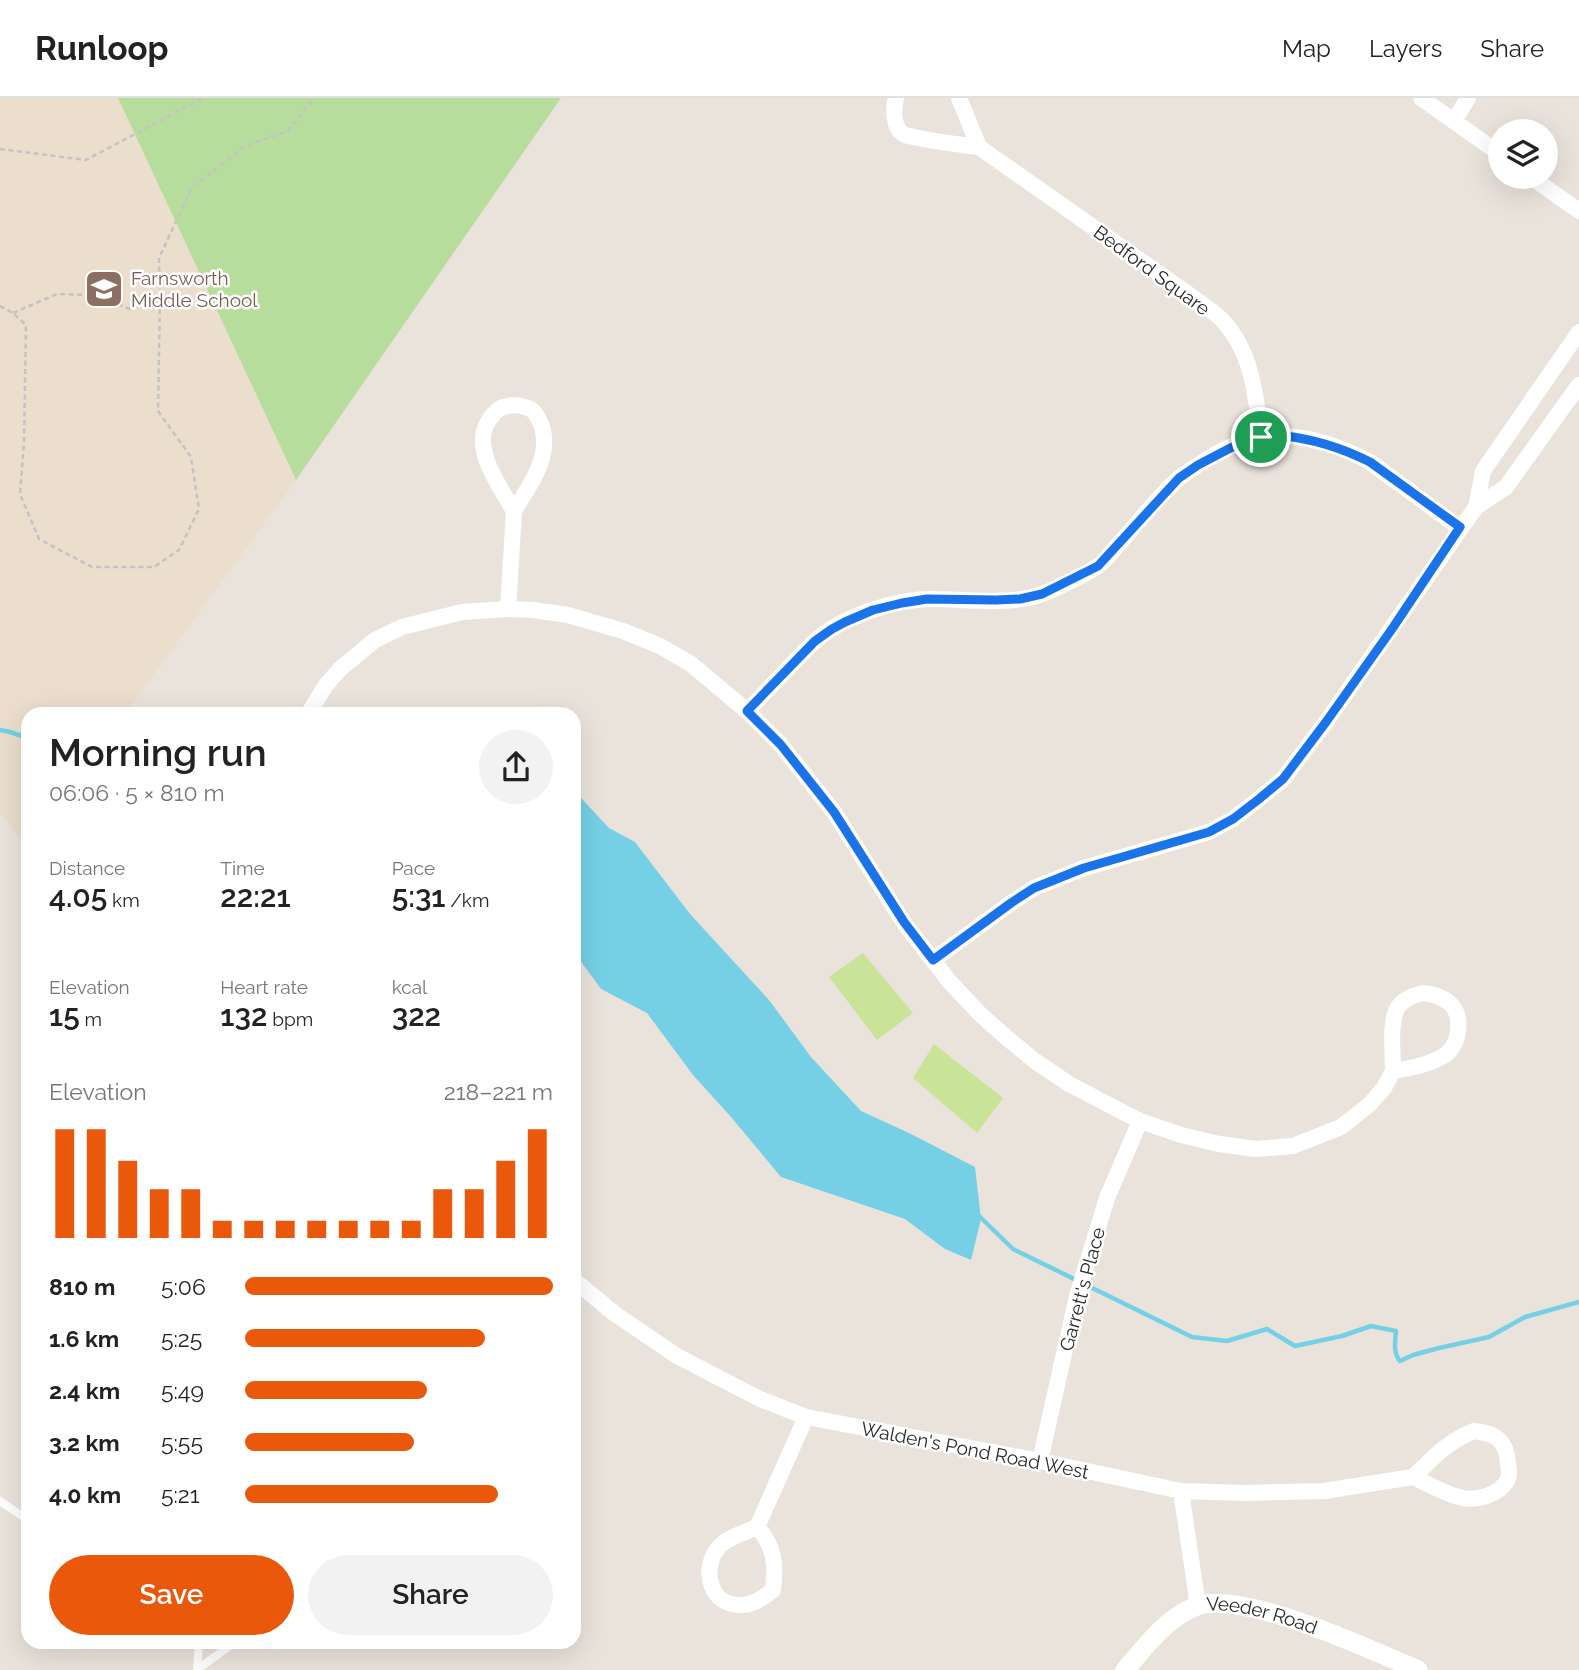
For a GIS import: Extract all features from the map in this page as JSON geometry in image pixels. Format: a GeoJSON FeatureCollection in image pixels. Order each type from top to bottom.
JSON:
{"type":"FeatureCollection","features":[{"type":"Feature","properties":{"kind":"street","name":"Bedford Square"},"geometry":{"type":"LineString","coordinates":[[896,98],[894,117],[902,134],[979,147],[1223,321],[1241,346],[1252,375],[1261,437]]}},
{"type":"Feature","properties":{"kind":"street"},"geometry":{"type":"LineString","coordinates":[[959,98],[979,147]]}},
{"type":"Feature","properties":{"kind":"street"},"geometry":{"type":"LineString","coordinates":[[1421,98],[1488,145]]}},
{"type":"Feature","properties":{"kind":"street"},"geometry":{"type":"LineString","coordinates":[[1454,121],[1468,98]]}},
{"type":"Feature","properties":{"kind":"street"},"geometry":{"type":"LineString","coordinates":[[1548,189],[1579,211]]}},
{"type":"Feature","properties":{"kind":"street"},"geometry":{"type":"LineString","coordinates":[[1476,507],[1483,471],[1579,332]]}},
{"type":"Feature","properties":{"kind":"street"},"geometry":{"type":"LineString","coordinates":[[933,960],[1034,888],[1084,868],[1209,832],[1233,819],[1283,779],[1385,639],[1460,527],[1476,507],[1506,487],[1579,385]]}},
{"type":"Feature","properties":{"kind":"street"},"geometry":{"type":"LineString","coordinates":[[508,609],[514,511],[537,474],[543,455],[543,431],[538,418],[532,410],[516,404],[506,405],[495,411],[485,426],[483,441],[486,461],[514,511]]}},
{"type":"Feature","properties":{"kind":"street"},"geometry":{"type":"LineString","coordinates":[[747,711],[815,641],[832,629],[873,610],[927,599],[1020,599],[1042,594],[1098,566],[1179,478],[1215,455],[1261,437],[1307,438],[1357,455],[1460,527]]}},
{"type":"Feature","properties":{"kind":"street"},"geometry":{"type":"LineString","coordinates":[[312,707],[340,669],[375,640],[402,627],[462,612],[533,610],[568,615],[636,636],[691,664],[747,711],[781,745],[834,812],[904,922],[949,981],[979,1013],[1035,1061],[1069,1084],[1140,1121],[1181,1135],[1256,1149],[1293,1146],[1341,1127],[1369,1105],[1384,1088],[1393,1071],[1393,1029],[1399,1005],[1410,997],[1423,993],[1435,994],[1450,1003],[1458,1016],[1459,1027],[1455,1044],[1447,1054],[1420,1066],[1393,1071]]}},
{"type":"Feature","properties":{"kind":"street","name":"Garrett's Place"},"geometry":{"type":"LineString","coordinates":[[1040,1461],[1077,1296],[1107,1198],[1140,1121]]}},
{"type":"Feature","properties":{"kind":"street","name":"Walden's Pond Road West"},"geometry":{"type":"LineString","coordinates":[[581,1286],[615,1314],[677,1356],[760,1399],[806,1417],[1040,1461],[1181,1491],[1324,1491],[1413,1477]]}},
{"type":"Feature","properties":{"kind":"street"},"geometry":{"type":"LineString","coordinates":[[757,1527],[766,1537],[771,1550],[775,1569],[773,1590],[758,1601],[738,1605],[724,1601],[716,1594],[709,1580],[711,1559],[722,1544],[757,1527],[806,1417]]}},
{"type":"Feature","properties":{"kind":"street"},"geometry":{"type":"LineString","coordinates":[[1474,1431],[1497,1437],[1508,1455],[1509,1475],[1506,1482],[1486,1496],[1464,1498],[1413,1477],[1444,1446],[1474,1431]]}},
{"type":"Feature","properties":{"kind":"street"},"geometry":{"type":"LineString","coordinates":[[1181,1491],[1198,1606]]}},
{"type":"Feature","properties":{"kind":"street","name":"Veeder Road"},"geometry":{"type":"LineString","coordinates":[[1125,1670],[1171,1621],[1198,1606],[1226,1603],[1275,1614],[1418,1670]]}},
{"type":"Feature","properties":{"kind":"lane"},"geometry":{"type":"LineString","coordinates":[[0,1501],[21,1515]]}},
{"type":"Feature","properties":{"kind":"lane"},"geometry":{"type":"LineString","coordinates":[[197,1670],[198,1649]]}},
{"type":"Feature","properties":{"kind":"lane"},"geometry":{"type":"LineString","coordinates":[[197,1670],[226,1649]]}},
{"type":"Feature","properties":{"kind":"path"},"geometry":{"type":"LineString","coordinates":[[0,149],[86,160],[203,98]]}},
{"type":"Feature","properties":{"kind":"path"},"geometry":{"type":"LineString","coordinates":[[0,306],[26,325],[24,442],[20,494],[39,539],[92,567],[154,567],[179,551],[199,509],[191,457],[158,411],[159,258],[192,187],[247,145],[288,131],[314,98]]}},
{"type":"Feature","properties":{"kind":"path"},"geometry":{"type":"LineString","coordinates":[[13,313],[57,294],[94,295],[130,309],[160,298]]}},
{"type":"Feature","properties":{"kind":"shaded area","name":"Farnsworth Middle School"},"geometry":{"type":"Polygon","coordinates":[[[0,98],[118,98],[296,480],[130,707],[21,707],[21,841],[0,812],[0,98]]]}},
{"type":"Feature","properties":{"kind":"green space"},"geometry":{"type":"Polygon","coordinates":[[[118,98],[561,98],[296,480],[118,98]]]}},
{"type":"Feature","properties":{"kind":"green space"},"geometry":{"type":"Polygon","coordinates":[[[863,953],[913,1013],[877,1040],[829,977],[863,953]]]}},
{"type":"Feature","properties":{"kind":"green space"},"geometry":{"type":"Polygon","coordinates":[[[934,1044],[1003,1098],[977,1133],[913,1078],[934,1044]]]}},
{"type":"Feature","properties":{"kind":"water"},"geometry":{"type":"Polygon","coordinates":[[[581,798],[609,828],[635,842],[690,914],[769,1000],[811,1057],[861,1111],[975,1167],[981,1219],[971,1260],[945,1249],[905,1219],[781,1177],[693,1075],[647,1013],[601,989],[581,962],[581,798]]]}},
{"type":"Feature","properties":{"kind":"waterway"},"geometry":{"type":"LineString","coordinates":[[0,730],[21,736]]}},
{"type":"Feature","properties":{"kind":"waterway"},"geometry":{"type":"LineString","coordinates":[[979,1216],[1013,1249],[1192,1337],[1227,1341],[1267,1329],[1295,1346],[1342,1336],[1371,1326],[1396,1331],[1395,1351],[1400,1361],[1413,1355],[1489,1337],[1525,1317],[1579,1302]]}},
{"type":"Feature","properties":{"kind":"place","name":"Farnsworth Middle School"},"geometry":{"type":"Point","coordinates":[104,289]}},
{"type":"Feature","properties":{"kind":"route"},"geometry":{"type":"LineString","coordinates":[[1261,437],[1307,438],[1357,455],[1460,527],[1326,722],[1283,779],[1259,799],[1233,819],[1209,832],[1084,868],[1034,888],[933,960],[904,922],[810,779],[747,711],[815,641],[845,622],[873,610],[927,599],[1020,599],[1042,594],[1098,566],[1179,478],[1215,455],[1261,437]]}}]}
